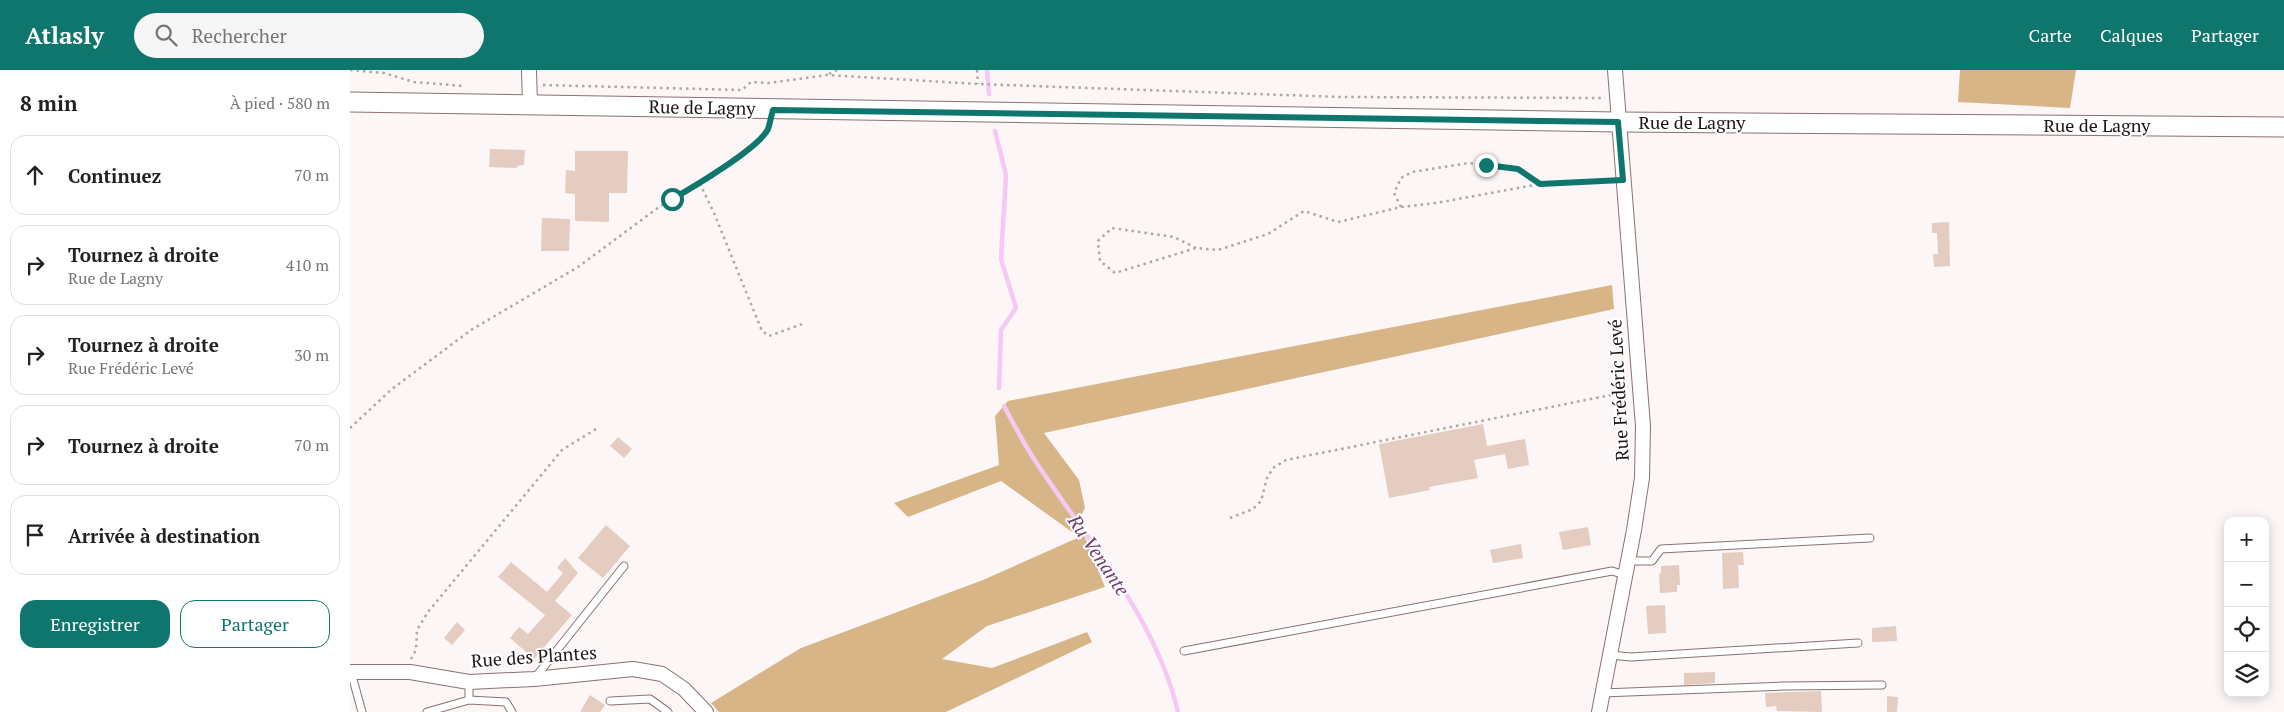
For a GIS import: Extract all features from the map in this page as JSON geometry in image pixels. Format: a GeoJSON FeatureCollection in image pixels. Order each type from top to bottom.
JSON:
{"type":"FeatureCollection","features":[{"type":"Feature","properties":{"kind":"main road","name":"Rue de Lagny"},"geometry":{"type":"LineString","coordinates":[[350,102],[1618,122],[2284,127]]}},
{"type":"Feature","properties":{"kind":"street","name":"Rue Frédéric Levé"},"geometry":{"type":"LineString","coordinates":[[1599,712],[1642,478],[1643,426],[1641,389],[1615,70]]}},
{"type":"Feature","properties":{"kind":"street"},"geometry":{"type":"LineString","coordinates":[[529,76],[530,104]]}},
{"type":"Feature","properties":{"kind":"street","name":"Rue des Plantes"},"geometry":{"type":"LineString","coordinates":[[350,672],[410,672],[469,682],[534,679],[634,669],[662,674],[684,689],[706,712]]}},
{"type":"Feature","properties":{"kind":"lane"},"geometry":{"type":"LineString","coordinates":[[1628,561],[1652,561],[1661,549],[1870,538]]}},
{"type":"Feature","properties":{"kind":"lane"},"geometry":{"type":"LineString","coordinates":[[534,679],[624,566]]}},
{"type":"Feature","properties":{"kind":"lane"},"geometry":{"type":"LineString","coordinates":[[1184,651],[1612,571],[1625,575]]}},
{"type":"Feature","properties":{"kind":"lane"},"geometry":{"type":"LineString","coordinates":[[1610,655],[1631,657],[1858,643]]}},
{"type":"Feature","properties":{"kind":"lane"},"geometry":{"type":"LineString","coordinates":[[350,672],[362,712]]}},
{"type":"Feature","properties":{"kind":"lane"},"geometry":{"type":"LineString","coordinates":[[468,700],[469,682]]}},
{"type":"Feature","properties":{"kind":"lane"},"geometry":{"type":"LineString","coordinates":[[1602,693],[1784,686],[1882,685]]}},
{"type":"Feature","properties":{"kind":"lane"},"geometry":{"type":"LineString","coordinates":[[610,701],[650,699],[668,712]]}},
{"type":"Feature","properties":{"kind":"lane"},"geometry":{"type":"LineString","coordinates":[[427,712],[468,700],[506,702],[512,712]]}},
{"type":"Feature","properties":{"kind":"path"},"geometry":{"type":"LineString","coordinates":[[350,70],[384,73],[414,82],[468,87]]}},
{"type":"Feature","properties":{"kind":"path"},"geometry":{"type":"LineString","coordinates":[[827,74],[837,70]]}},
{"type":"Feature","properties":{"kind":"path"},"geometry":{"type":"LineString","coordinates":[[977,70],[978,84]]}},
{"type":"Feature","properties":{"kind":"path"},"geometry":{"type":"LineString","coordinates":[[529,76],[742,90],[751,82],[769,83],[827,74],[978,84],[1341,96],[1617,98]]}},
{"type":"Feature","properties":{"kind":"path"},"geometry":{"type":"LineString","coordinates":[[350,428],[392,389],[471,330],[578,267],[659,206],[700,184],[750,148],[768,130],[773,110]]}},
{"type":"Feature","properties":{"kind":"path"},"geometry":{"type":"LineString","coordinates":[[1401,207],[1394,193],[1401,178],[1412,172],[1469,163],[1518,169],[1540,184]]}},
{"type":"Feature","properties":{"kind":"path"},"geometry":{"type":"LineString","coordinates":[[1196,248],[1116,273],[1100,261],[1098,241],[1112,228],[1174,237],[1196,248],[1218,250],[1268,234],[1304,211],[1338,222],[1401,207],[1436,203],[1540,184],[1623,180]]}},
{"type":"Feature","properties":{"kind":"path"},"geometry":{"type":"LineString","coordinates":[[700,184],[714,213],[762,331],[769,336],[805,323]]}},
{"type":"Feature","properties":{"kind":"path"},"geometry":{"type":"LineString","coordinates":[[1230,518],[1254,509],[1261,501],[1267,478],[1273,468],[1286,460],[1641,389]]}},
{"type":"Feature","properties":{"kind":"path"},"geometry":{"type":"LineString","coordinates":[[410,672],[409,663],[416,650],[418,630],[428,612],[562,450],[596,428]]}},
{"type":"Feature","properties":{"kind":"shaded area"},"geometry":{"type":"Polygon","coordinates":[[[1960,70],[2076,70],[2070,108],[1958,102],[1960,70]]]}},
{"type":"Feature","properties":{"kind":"shaded area"},"geometry":{"type":"Polygon","coordinates":[[[1612,285],[1614,309],[1044,433],[1079,480],[1085,508],[1072,532],[1001,481],[908,517],[894,503],[999,465],[995,416],[1008,401],[1612,285]]]}},
{"type":"Feature","properties":{"kind":"shaded area"},"geometry":{"type":"Polygon","coordinates":[[[1084,535],[1105,587],[987,626],[942,659],[992,668],[1087,632],[1092,642],[946,712],[719,712],[711,703],[801,648],[983,580],[1084,535]]]}},
{"type":"Feature","properties":{"kind":"building"},"geometry":{"type":"Polygon","coordinates":[[[490,149],[525,150],[524,165],[517,166],[517,168],[489,167],[490,149]]]}},
{"type":"Feature","properties":{"kind":"building"},"geometry":{"type":"Polygon","coordinates":[[[575,151],[628,151],[627,193],[609,193],[609,222],[575,221],[575,194],[565,193],[566,170],[575,171],[575,151]]]}},
{"type":"Feature","properties":{"kind":"building"},"geometry":{"type":"Polygon","coordinates":[[[542,218],[570,219],[569,251],[541,251],[542,218]]]}},
{"type":"Feature","properties":{"kind":"building"},"geometry":{"type":"Polygon","coordinates":[[[1949,222],[1950,266],[1934,267],[1933,254],[1938,254],[1937,233],[1932,233],[1932,223],[1949,222]]]}},
{"type":"Feature","properties":{"kind":"building"},"geometry":{"type":"Polygon","coordinates":[[[1483,424],[1487,446],[1525,439],[1529,465],[1508,469],[1505,454],[1474,460],[1478,478],[1429,487],[1430,490],[1389,498],[1379,444],[1483,424]]]}},
{"type":"Feature","properties":{"kind":"building"},"geometry":{"type":"Polygon","coordinates":[[[618,437],[632,449],[624,458],[610,446],[618,437]]]}},
{"type":"Feature","properties":{"kind":"building"},"geometry":{"type":"Polygon","coordinates":[[[606,525],[630,546],[603,578],[578,558],[606,525]]]}},
{"type":"Feature","properties":{"kind":"building"},"geometry":{"type":"Polygon","coordinates":[[[1588,527],[1591,545],[1563,550],[1559,532],[1588,527]]]}},
{"type":"Feature","properties":{"kind":"building"},"geometry":{"type":"Polygon","coordinates":[[[1521,544],[1523,558],[1493,563],[1490,550],[1521,544]]]}},
{"type":"Feature","properties":{"kind":"building"},"geometry":{"type":"Polygon","coordinates":[[[1743,552],[1744,565],[1738,565],[1739,588],[1723,589],[1722,553],[1743,552]]]}},
{"type":"Feature","properties":{"kind":"building"},"geometry":{"type":"Polygon","coordinates":[[[565,558],[578,573],[555,601],[572,615],[534,659],[510,638],[519,627],[528,634],[545,615],[498,577],[511,562],[547,592],[563,573],[557,568],[565,558]]]}},
{"type":"Feature","properties":{"kind":"building"},"geometry":{"type":"Polygon","coordinates":[[[1679,565],[1680,585],[1677,585],[1677,592],[1660,593],[1659,574],[1661,573],[1661,566],[1679,565]]]}},
{"type":"Feature","properties":{"kind":"building"},"geometry":{"type":"Polygon","coordinates":[[[1665,605],[1666,633],[1648,634],[1646,606],[1665,605]]]}},
{"type":"Feature","properties":{"kind":"building"},"geometry":{"type":"Polygon","coordinates":[[[457,622],[465,630],[452,645],[444,638],[457,622]]]}},
{"type":"Feature","properties":{"kind":"building"},"geometry":{"type":"Polygon","coordinates":[[[1896,626],[1897,641],[1872,642],[1872,628],[1896,626]]]}},
{"type":"Feature","properties":{"kind":"building"},"geometry":{"type":"Polygon","coordinates":[[[1715,672],[1715,683],[1684,685],[1684,673],[1715,672]]]}},
{"type":"Feature","properties":{"kind":"building"},"geometry":{"type":"Polygon","coordinates":[[[1821,691],[1822,712],[1777,711],[1776,706],[1766,707],[1765,693],[1821,691]]]}},
{"type":"Feature","properties":{"kind":"building"},"geometry":{"type":"Polygon","coordinates":[[[590,695],[605,705],[600,712],[580,712],[590,695]]]}},
{"type":"Feature","properties":{"kind":"building"},"geometry":{"type":"Polygon","coordinates":[[[1887,696],[1898,697],[1897,712],[1887,712],[1887,696]]]}},
{"type":"Feature","properties":{"kind":"waterway","name":"Ru Venante"},"geometry":{"type":"LineString","coordinates":[[987,70],[989,94]]}},
{"type":"Feature","properties":{"kind":"waterway","name":"Ru Venante"},"geometry":{"type":"LineString","coordinates":[[995,131],[1006,175],[1001,259],[1016,308],[1001,330],[999,388]]}},
{"type":"Feature","properties":{"kind":"waterway","name":"Ru Venante"},"geometry":{"type":"LineString","coordinates":[[1004,406],[1032,456],[1136,610],[1153,643],[1167,677],[1178,712]]}},
{"type":"Feature","properties":{"kind":"route"},"geometry":{"type":"LineString","coordinates":[[672,199],[700,184],[750,148],[768,130],[773,110],[1618,122],[1623,180],[1540,184],[1518,169],[1486,165]]}}]}
